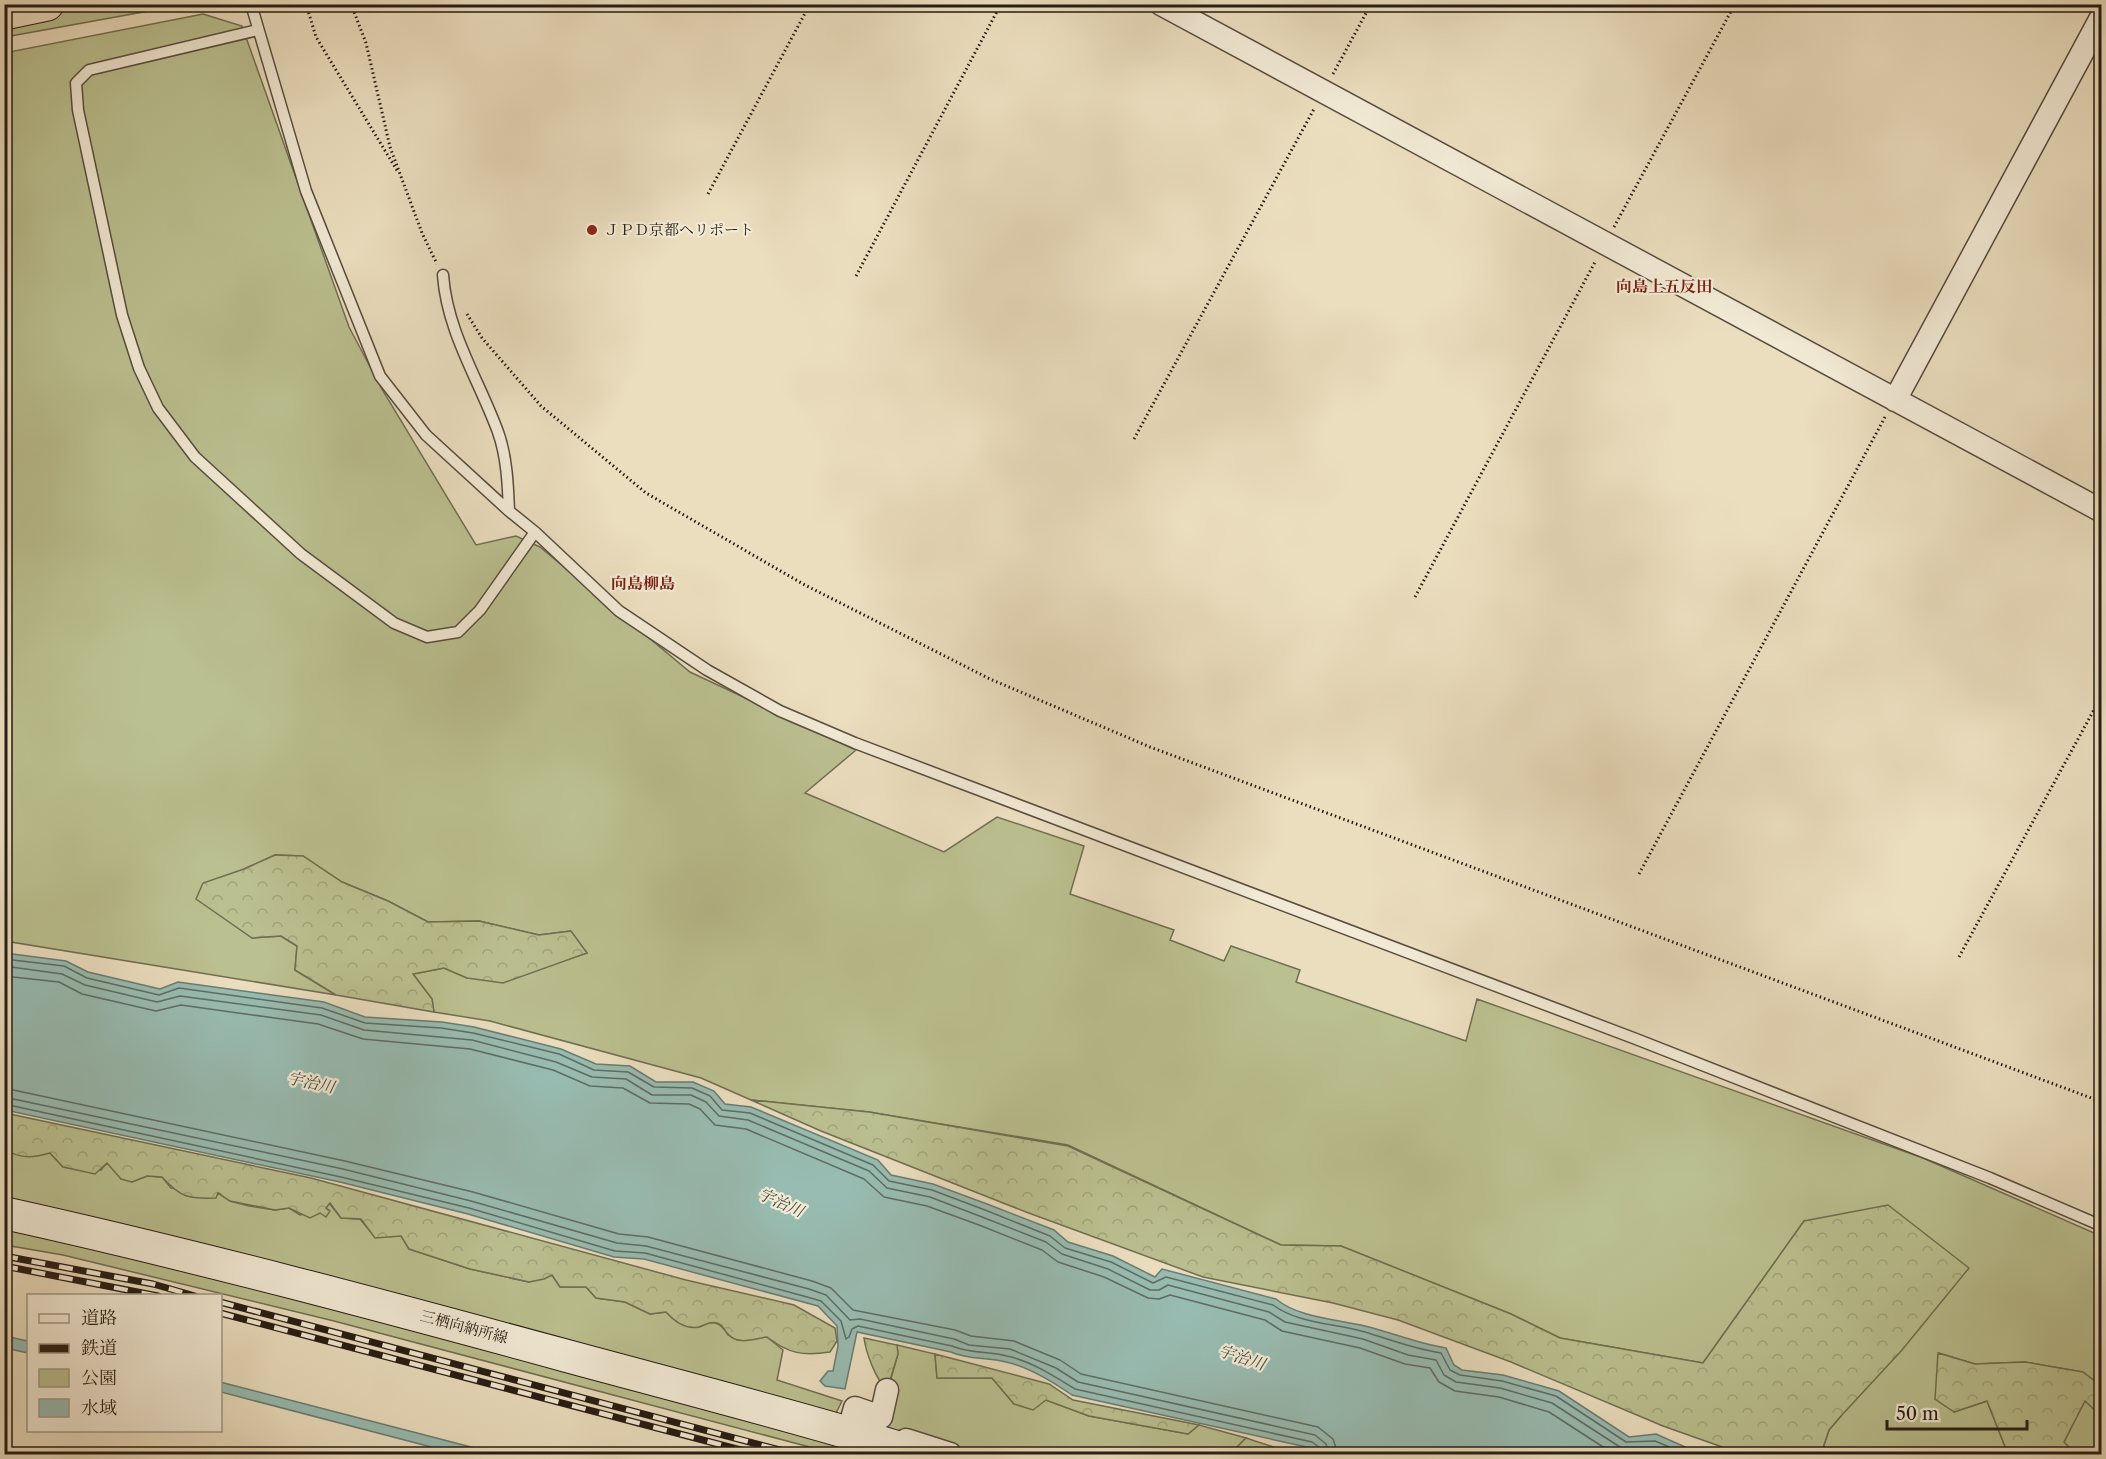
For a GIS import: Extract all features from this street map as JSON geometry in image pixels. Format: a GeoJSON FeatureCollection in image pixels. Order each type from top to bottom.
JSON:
{"type":"FeatureCollection","features":[{"type":"Feature","properties":{"kind":"highway"},"geometry":{"type":"LineString","coordinates":[[4,13],[47,4]]}},
{"type":"Feature","properties":{"kind":"main road","name":"三栖向納所線"},"geometry":{"type":"LineString","coordinates":[[4,1213],[146,1245],[365,1300],[839,1429],[920,1455]]}},
{"type":"Feature","properties":{"kind":"street"},"geometry":{"type":"LineString","coordinates":[[1161,4],[2102,511]]}},
{"type":"Feature","properties":{"kind":"street"},"geometry":{"type":"LineString","coordinates":[[1894,400],[2102,16]]}},
{"type":"Feature","properties":{"kind":"street"},"geometry":{"type":"LineString","coordinates":[[887,1390],[881,1417],[855,1408],[851,1422],[950,1455]]}},
{"type":"Feature","properties":{"kind":"lane"},"geometry":{"type":"LineString","coordinates":[[251,4],[306,191],[380,376],[426,435],[535,532],[618,611],[707,670],[780,711],[855,743],[1636,1039],[1990,1178],[2102,1226]]}},
{"type":"Feature","properties":{"kind":"lane"},"geometry":{"type":"LineString","coordinates":[[258,30],[89,70],[76,83],[78,110],[122,315],[139,368],[159,408],[195,457],[301,554],[394,623],[427,637],[458,632],[480,610],[535,532]]}},
{"type":"Feature","properties":{"kind":"lane"},"geometry":{"type":"LineString","coordinates":[[442,275],[444,295],[453,324],[499,435],[507,480],[509,511]]}},
{"type":"Feature","properties":{"kind":"path"},"geometry":{"type":"LineString","coordinates":[[306,4],[316,37],[402,179]]}},
{"type":"Feature","properties":{"kind":"path"},"geometry":{"type":"LineString","coordinates":[[351,4],[366,43],[390,147],[422,233],[442,275]]}},
{"type":"Feature","properties":{"kind":"path"},"geometry":{"type":"LineString","coordinates":[[708,194],[810,4]]}},
{"type":"Feature","properties":{"kind":"path"},"geometry":{"type":"LineString","coordinates":[[856,276],[1001,4]]}},
{"type":"Feature","properties":{"kind":"path"},"geometry":{"type":"LineString","coordinates":[[1134,439],[1371,4]]}},
{"type":"Feature","properties":{"kind":"path"},"geometry":{"type":"LineString","coordinates":[[1415,597],[1735,4]]}},
{"type":"Feature","properties":{"kind":"path"},"geometry":{"type":"LineString","coordinates":[[465,311],[482,338],[541,406],[646,493],[803,584],[990,679],[1150,747],[2102,1102]]}},
{"type":"Feature","properties":{"kind":"path"},"geometry":{"type":"LineString","coordinates":[[1639,874],[1894,400]]}},
{"type":"Feature","properties":{"kind":"path"},"geometry":{"type":"LineString","coordinates":[[1959,957],[2102,695]]}},
{"type":"Feature","properties":{"kind":"green space"},"geometry":{"type":"Polygon","coordinates":[[[5,5],[182,5],[5,37],[5,5]]]}},
{"type":"Feature","properties":{"kind":"green space"},"geometry":{"type":"Polygon","coordinates":[[[203,14],[242,26],[349,327],[383,391],[476,545],[516,536],[540,547],[690,672],[856,750],[805,793],[944,852],[997,817],[1084,846],[1070,894],[1174,930],[1170,940],[1224,961],[1231,946],[1300,970],[1296,982],[1466,1041],[1477,999],[1923,1158],[2101,1236],[2101,1386],[2082,1372],[2025,1362],[1975,1364],[1939,1353],[1954,1412],[1987,1401],[2008,1454],[1827,1454],[1822,1451],[1829,1430],[1841,1416],[1804,1221],[1703,1363],[1560,1338],[1511,1314],[1341,1246],[1281,1245],[1068,1145],[869,1112],[751,1100],[701,1078],[490,1021],[434,1012],[432,999],[413,974],[444,968],[467,978],[547,966],[587,953],[570,931],[539,935],[479,921],[428,922],[388,901],[342,882],[303,856],[275,855],[244,869],[252,938],[281,936],[297,946],[295,970],[336,995],[5,941],[4,53],[203,14]]]}},
{"type":"Feature","properties":{"kind":"green space"},"geometry":{"type":"Polygon","coordinates":[[[275,855],[303,856],[342,882],[388,901],[428,922],[479,921],[539,935],[571,931],[587,953],[503,983],[467,978],[444,968],[413,974],[432,999],[434,1012],[336,995],[295,970],[297,946],[281,936],[252,938],[196,899],[203,883],[244,869],[275,855]]]}},
{"type":"Feature","properties":{"kind":"green space"},"geometry":{"type":"Polygon","coordinates":[[[751,1100],[869,1112],[1068,1146],[1281,1245],[1341,1246],[1511,1314],[1560,1338],[1703,1363],[1804,1221],[1888,1205],[1969,1268],[1902,1350],[1829,1430],[1822,1451],[1827,1454],[1734,1454],[1725,1448],[1663,1426],[1511,1362],[1398,1320],[1333,1303],[1203,1277],[1026,1212],[821,1131],[751,1100]]]}},
{"type":"Feature","properties":{"kind":"green space"},"geometry":{"type":"Polygon","coordinates":[[[5,1113],[311,1178],[686,1280],[794,1305],[835,1328],[837,1341],[830,1352],[812,1354],[789,1350],[767,1337],[740,1341],[731,1337],[717,1323],[694,1328],[685,1326],[666,1312],[650,1314],[625,1302],[596,1298],[586,1287],[560,1287],[552,1275],[529,1282],[470,1269],[409,1249],[401,1236],[375,1238],[361,1219],[341,1218],[330,1203],[326,1208],[330,1211],[326,1217],[320,1213],[310,1218],[289,1208],[275,1210],[230,1201],[218,1193],[216,1198],[186,1196],[162,1177],[147,1176],[132,1182],[121,1179],[107,1163],[95,1174],[63,1167],[50,1153],[32,1157],[16,1155],[5,1149],[5,1113]]]}},
{"type":"Feature","properties":{"kind":"green space"},"geometry":{"type":"Polygon","coordinates":[[[4,1149],[50,1153],[63,1167],[101,1170],[107,1163],[132,1182],[147,1176],[162,1177],[171,1188],[218,1193],[230,1201],[275,1210],[289,1208],[300,1215],[326,1208],[329,1203],[341,1218],[360,1219],[375,1237],[401,1235],[409,1249],[470,1269],[529,1282],[552,1275],[560,1287],[586,1287],[596,1298],[625,1302],[650,1314],[666,1312],[698,1327],[707,1323],[719,1324],[728,1335],[767,1337],[783,1350],[777,1380],[842,1401],[833,1419],[5,1201],[4,1149]]]}},
{"type":"Feature","properties":{"kind":"green space"},"geometry":{"type":"Polygon","coordinates":[[[4,1229],[288,1291],[892,1454],[836,1454],[334,1321],[63,1255],[5,1245],[4,1229]]]}},
{"type":"Feature","properties":{"kind":"green space"},"geometry":{"type":"Polygon","coordinates":[[[864,1338],[897,1345],[898,1354],[887,1390],[872,1366],[864,1338]]]}},
{"type":"Feature","properties":{"kind":"green space"},"geometry":{"type":"Polygon","coordinates":[[[897,1345],[935,1354],[937,1378],[992,1378],[1014,1404],[1046,1400],[1089,1416],[1188,1434],[1199,1425],[1246,1438],[1230,1454],[1154,1454],[1144,1451],[1123,1454],[950,1454],[851,1422],[880,1417],[898,1354],[897,1345]]]}},
{"type":"Feature","properties":{"kind":"green space"},"geometry":{"type":"Polygon","coordinates":[[[1938,1353],[1975,1364],[2025,1362],[2083,1372],[2101,1386],[2101,1416],[2085,1401],[2064,1442],[2075,1454],[2008,1454],[1987,1401],[1954,1412],[1935,1399],[1938,1353]]]}},
{"type":"Feature","properties":{"kind":"green space"},"geometry":{"type":"Polygon","coordinates":[[[935,1354],[1049,1384],[1073,1400],[1199,1425],[1188,1434],[1089,1416],[1046,1400],[1033,1410],[1014,1404],[992,1378],[937,1378],[935,1354]]]}},
{"type":"Feature","properties":{"kind":"green space"},"geometry":{"type":"Polygon","coordinates":[[[2085,1400],[2101,1416],[2101,1453],[2075,1454],[2064,1442],[2085,1400]]]}},
{"type":"Feature","properties":{"kind":"green space"},"geometry":{"type":"Polygon","coordinates":[[[1246,1438],[1295,1454],[1230,1454],[1246,1438]]]}},
{"type":"Feature","properties":{"kind":"water","name":"宇治川"},"geometry":{"type":"Polygon","coordinates":[[[5,953],[66,961],[88,972],[160,989],[178,982],[324,1002],[365,1017],[442,1022],[474,1027],[561,1049],[596,1064],[630,1066],[656,1082],[693,1082],[714,1091],[725,1104],[751,1107],[878,1160],[891,1175],[933,1184],[987,1204],[1054,1230],[1068,1242],[1113,1256],[1155,1277],[1162,1269],[1276,1299],[1307,1314],[1365,1326],[1446,1348],[1454,1365],[1462,1370],[1503,1375],[1559,1391],[1629,1437],[1656,1434],[1701,1454],[1318,1454],[1311,1448],[1072,1395],[1049,1380],[1015,1364],[964,1356],[857,1332],[845,1389],[825,1386],[820,1381],[828,1371],[833,1371],[838,1346],[837,1326],[818,1306],[644,1259],[614,1257],[468,1214],[340,1182],[5,1110],[5,953]]]}},
{"type":"Feature","properties":{"kind":"water"},"geometry":{"type":"Polygon","coordinates":[[[5,1336],[27,1341],[27,1353],[5,1348],[5,1336]]]}},
{"type":"Feature","properties":{"kind":"water"},"geometry":{"type":"Polygon","coordinates":[[[222,1383],[498,1454],[458,1454],[222,1392],[222,1383]]]}},
{"type":"Feature","properties":{"kind":"railway"},"geometry":{"type":"LineString","coordinates":[[4,1256],[153,1284],[188,1294]]}},
{"type":"Feature","properties":{"kind":"railway"},"geometry":{"type":"LineString","coordinates":[[4,1266],[148,1294]]}},
{"type":"Feature","properties":{"kind":"railway"},"geometry":{"type":"LineString","coordinates":[[222,1303],[795,1454]]}},
{"type":"Feature","properties":{"kind":"railway"},"geometry":{"type":"LineString","coordinates":[[222,1314],[756,1454]]}},
{"type":"Feature","properties":{"kind":"place","name":"ＪＰＤ京都ヘリポート"},"geometry":{"type":"Point","coordinates":[592,230]}},
{"type":"Feature","properties":{"kind":"district","name":"向島上五反田"},"geometry":{"type":"Point","coordinates":[1664,286]}},
{"type":"Feature","properties":{"kind":"district","name":"向島柳島"},"geometry":{"type":"Point","coordinates":[643,583]}}]}
